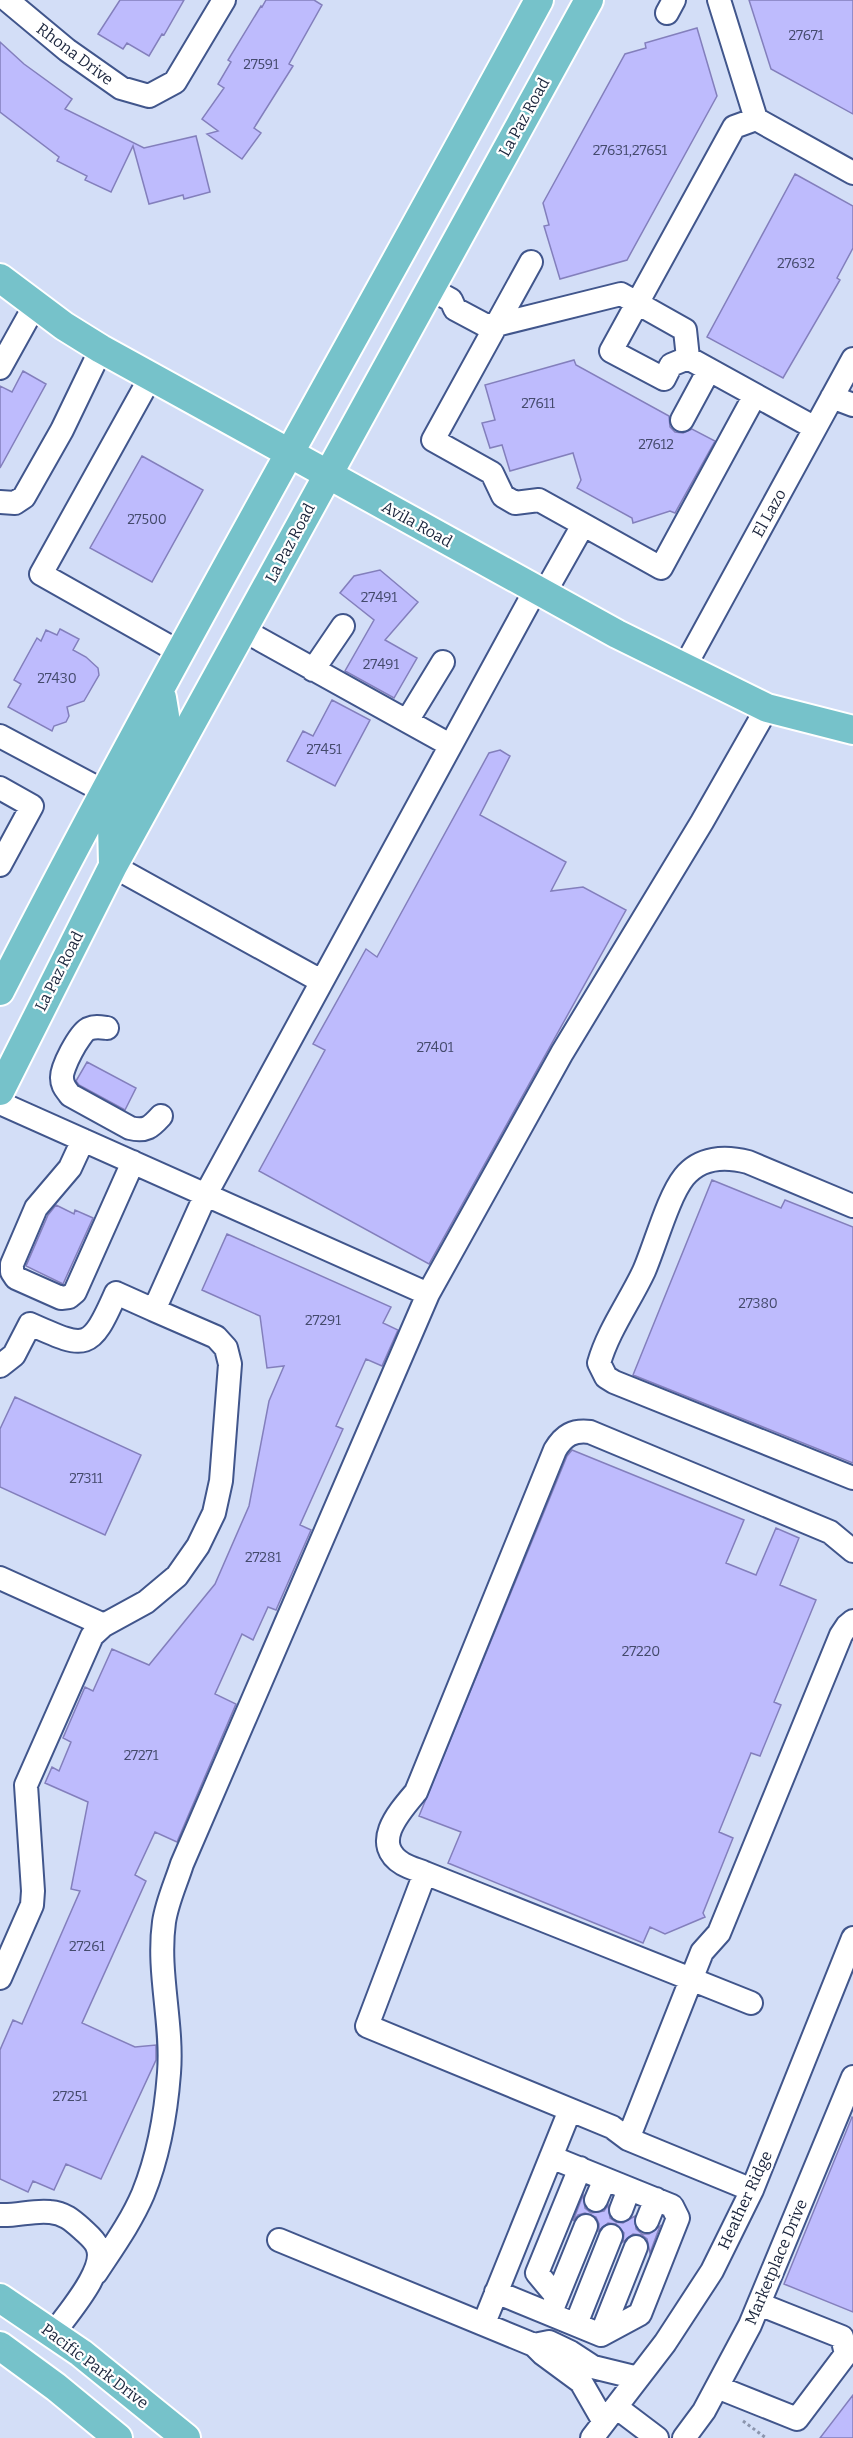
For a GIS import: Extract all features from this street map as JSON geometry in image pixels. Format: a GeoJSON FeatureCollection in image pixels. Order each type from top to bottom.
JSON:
{"type":"FeatureCollection","features":[{"type":"Feature","properties":{"kind":"main road"},"geometry":{"type":"LineString","coordinates":[[0,991],[289,452],[397,262],[539,0]]}},
{"type":"Feature","properties":{"kind":"main road","name":"La Paz Road"},"geometry":{"type":"LineString","coordinates":[[0,1091],[113,866],[327,473],[440,294],[589,0]]}},
{"type":"Feature","properties":{"kind":"main road","name":"Avila Road"},"geometry":{"type":"LineString","coordinates":[[3,287],[150,378],[289,452],[540,592],[684,668],[766,708],[853,730]]}},
{"type":"Feature","properties":{"kind":"main road"},"geometry":{"type":"LineString","coordinates":[[113,866],[112,823],[160,733],[165,716],[161,690]]}},
{"type":"Feature","properties":{"kind":"main road","name":"Pacific Park Drive"},"geometry":{"type":"LineString","coordinates":[[0,2298],[108,2374],[186,2438]]}},
{"type":"Feature","properties":{"kind":"main road"},"geometry":{"type":"LineString","coordinates":[[0,2327],[29,2338],[42,2338],[53,2334]]}},
{"type":"Feature","properties":{"kind":"main road"},"geometry":{"type":"LineString","coordinates":[[0,2346],[56,2387],[118,2438]]}},
{"type":"Feature","properties":{"kind":"street","name":"Rhona Drive"},"geometry":{"type":"LineString","coordinates":[[7,0],[67,50],[121,88],[149,96],[175,82],[224,0]]}},
{"type":"Feature","properties":{"kind":"street"},"geometry":{"type":"LineString","coordinates":[[719,0],[756,119],[853,173]]}},
{"type":"Feature","properties":{"kind":"street"},"geometry":{"type":"LineString","coordinates":[[688,358],[671,365],[664,380],[611,351],[735,127],[756,119]]}},
{"type":"Feature","properties":{"kind":"street"},"geometry":{"type":"LineString","coordinates":[[531,262],[494,324],[433,440],[492,473],[503,496],[515,503],[539,500],[661,568],[755,395]]}},
{"type":"Feature","properties":{"kind":"street"},"geometry":{"type":"LineString","coordinates":[[440,294],[455,309],[485,325],[621,294],[685,330],[688,358]]}},
{"type":"Feature","properties":{"kind":"street"},"geometry":{"type":"LineString","coordinates":[[0,368],[35,305]]}},
{"type":"Feature","properties":{"kind":"street"},"geometry":{"type":"LineString","coordinates":[[0,502],[15,503],[24,497],[62,430],[101,349]]}},
{"type":"Feature","properties":{"kind":"street"},"geometry":{"type":"LineString","coordinates":[[688,358],[815,428]]}},
{"type":"Feature","properties":{"kind":"street","name":"El Lazo"},"geometry":{"type":"LineString","coordinates":[[684,668],[815,428],[843,401],[853,359]]}},
{"type":"Feature","properties":{"kind":"street"},"geometry":{"type":"LineString","coordinates":[[682,420],[709,370]]}},
{"type":"Feature","properties":{"kind":"street"},"geometry":{"type":"LineString","coordinates":[[150,378],[41,574],[181,653]]}},
{"type":"Feature","properties":{"kind":"street"},"geometry":{"type":"LineString","coordinates":[[154,1310],[206,1194],[321,981],[450,745],[540,592],[583,525]]}},
{"type":"Feature","properties":{"kind":"street"},"geometry":{"type":"LineString","coordinates":[[313,670],[343,626]]}},
{"type":"Feature","properties":{"kind":"street"},"geometry":{"type":"LineString","coordinates":[[243,630],[450,745]]}},
{"type":"Feature","properties":{"kind":"street"},"geometry":{"type":"LineString","coordinates":[[407,721],[443,662]]}},
{"type":"Feature","properties":{"kind":"street"},"geometry":{"type":"LineString","coordinates":[[53,2334],[117,2240],[143,2194],[155,2156],[170,2072],[163,1961],[164,1922],[182,1864],[428,1294],[562,1053],[702,822],[766,708]]}},
{"type":"Feature","properties":{"kind":"street"},"geometry":{"type":"LineString","coordinates":[[0,736],[105,792]]}},
{"type":"Feature","properties":{"kind":"street"},"geometry":{"type":"LineString","coordinates":[[0,788],[32,806],[0,865]]}},
{"type":"Feature","properties":{"kind":"street"},"geometry":{"type":"LineString","coordinates":[[113,866],[321,981]]}},
{"type":"Feature","properties":{"kind":"street"},"geometry":{"type":"LineString","coordinates":[[107,1028],[97,1027],[82,1034],[63,1068],[63,1087],[70,1095],[130,1128],[141,1131],[150,1128],[161,1116]]}},
{"type":"Feature","properties":{"kind":"street"},"geometry":{"type":"LineString","coordinates":[[0,1103],[428,1294]]}},
{"type":"Feature","properties":{"kind":"street"},"geometry":{"type":"LineString","coordinates":[[83,1140],[70,1168],[36,1208],[6,1274],[61,1298],[69,1297],[75,1292],[134,1162]]}},
{"type":"Feature","properties":{"kind":"street"},"geometry":{"type":"LineString","coordinates":[[853,1206],[748,1162],[730,1158],[714,1159],[697,1166],[684,1177],[676,1191],[643,1272],[599,1363],[606,1377],[614,1382],[853,1478]]}},
{"type":"Feature","properties":{"kind":"street"},"geometry":{"type":"LineString","coordinates":[[0,1366],[14,1355],[30,1324],[67,1340],[81,1342],[92,1338],[101,1326],[116,1293],[216,1337],[226,1348],[230,1364],[221,1481],[214,1513],[198,1546],[177,1576],[146,1602],[104,1625],[92,1636],[26,1785],[32,1905],[0,1978]]}},
{"type":"Feature","properties":{"kind":"street"},"geometry":{"type":"LineString","coordinates":[[751,2003],[403,1864],[393,1856],[388,1848],[387,1835],[397,1816],[416,1792],[555,1450],[568,1434],[578,1431],[590,1432],[831,1532],[853,1551]]}},
{"type":"Feature","properties":{"kind":"street"},"geometry":{"type":"LineString","coordinates":[[0,1578],[104,1625]]}},
{"type":"Feature","properties":{"kind":"street"},"geometry":{"type":"LineString","coordinates":[[628,2139],[702,1952],[719,1933],[842,1635],[853,1621]]}},
{"type":"Feature","properties":{"kind":"street"},"geometry":{"type":"LineString","coordinates":[[425,1873],[367,2026],[612,2127],[628,2139],[752,2190]]}},
{"type":"Feature","properties":{"kind":"street","name":"Heather Ridge"},"geometry":{"type":"LineString","coordinates":[[604,2422],[665,2343],[712,2271],[752,2190],[853,1938]]}},
{"type":"Feature","properties":{"kind":"street","name":"Marketplace Drive"},"geometry":{"type":"LineString","coordinates":[[684,2438],[704,2411],[750,2325],[853,2077]]}},
{"type":"Feature","properties":{"kind":"street"},"geometry":{"type":"LineString","coordinates":[[484,2323],[570,2110]]}},
{"type":"Feature","properties":{"kind":"street"},"geometry":{"type":"LineString","coordinates":[[551,2157],[672,2206],[678,2218],[640,2314],[601,2335]]}},
{"type":"Feature","properties":{"kind":"street"},"geometry":{"type":"LineString","coordinates":[[580,2168],[537,2273],[554,2306],[576,2324],[601,2335]]}},
{"type":"Feature","properties":{"kind":"street"},"geometry":{"type":"LineString","coordinates":[[596,2200],[604,2179]]}},
{"type":"Feature","properties":{"kind":"street"},"geometry":{"type":"LineString","coordinates":[[621,2210],[629,2189]]}},
{"type":"Feature","properties":{"kind":"street"},"geometry":{"type":"LineString","coordinates":[[647,2221],[656,2199]]}},
{"type":"Feature","properties":{"kind":"street"},"geometry":{"type":"LineString","coordinates":[[0,2215],[36,2211],[63,2215],[94,2240],[100,2260],[96,2272]]}},
{"type":"Feature","properties":{"kind":"street"},"geometry":{"type":"LineString","coordinates":[[554,2306],[586,2226]]}},
{"type":"Feature","properties":{"kind":"street"},"geometry":{"type":"LineString","coordinates":[[576,2324],[611,2236]]}},
{"type":"Feature","properties":{"kind":"street"},"geometry":{"type":"LineString","coordinates":[[279,2240],[534,2344],[543,2354],[580,2382],[604,2422],[657,2438]]}},
{"type":"Feature","properties":{"kind":"street"},"geometry":{"type":"LineString","coordinates":[[601,2335],[636,2247]]}},
{"type":"Feature","properties":{"kind":"street"},"geometry":{"type":"LineString","coordinates":[[496,2292],[554,2306]]}},
{"type":"Feature","properties":{"kind":"street"},"geometry":{"type":"LineString","coordinates":[[717,2387],[797,2418],[846,2354],[842,2337],[759,2304]]}},
{"type":"Feature","properties":{"kind":"street"},"geometry":{"type":"LineString","coordinates":[[534,2344],[549,2342],[593,2367],[638,2378]]}},
{"type":"Feature","properties":{"kind":"building"},"geometry":{"type":"Polygon","coordinates":[[[120,0],[184,0],[149,56],[127,43],[123,49],[98,34],[120,0]]]}},
{"type":"Feature","properties":{"kind":"building"},"geometry":{"type":"Polygon","coordinates":[[[266,0],[314,0],[322,5],[289,64],[293,66],[254,128],[261,133],[242,159],[207,134],[218,131],[202,119],[224,88],[218,84],[231,62],[228,60],[266,0]]]}},
{"type":"Feature","properties":{"kind":"building"},"geometry":{"type":"Polygon","coordinates":[[[749,0],[853,0],[853,114],[771,69],[749,0]]]}},
{"type":"Feature","properties":{"kind":"building"},"geometry":{"type":"Polygon","coordinates":[[[697,28],[717,96],[627,260],[560,279],[544,226],[549,225],[543,203],[625,54],[646,48],[645,43],[697,28]]]}},
{"type":"Feature","properties":{"kind":"building"},"geometry":{"type":"Polygon","coordinates":[[[0,42],[24,64],[72,99],[65,109],[144,148],[196,136],[210,192],[184,199],[183,195],[149,204],[133,146],[111,192],[85,180],[87,176],[57,161],[59,157],[0,112],[0,42]]]}},
{"type":"Feature","properties":{"kind":"building"},"geometry":{"type":"Polygon","coordinates":[[[795,174],[853,206],[853,248],[837,278],[840,280],[783,378],[707,337],[795,174]]]}},
{"type":"Feature","properties":{"kind":"building"},"geometry":{"type":"Polygon","coordinates":[[[574,360],[576,365],[669,416],[670,427],[675,432],[683,433],[692,429],[715,441],[675,513],[670,511],[633,523],[632,518],[577,488],[581,480],[573,453],[510,471],[502,445],[490,448],[482,423],[495,420],[485,385],[574,360]]]}},
{"type":"Feature","properties":{"kind":"building"},"geometry":{"type":"Polygon","coordinates":[[[23,371],[46,384],[0,468],[0,386],[12,392],[23,371]]]}},
{"type":"Feature","properties":{"kind":"building"},"geometry":{"type":"Polygon","coordinates":[[[142,456],[203,490],[152,582],[90,548],[142,456]]]}},
{"type":"Feature","properties":{"kind":"building"},"geometry":{"type":"Polygon","coordinates":[[[380,570],[418,602],[385,640],[417,658],[394,698],[345,671],[374,620],[340,593],[354,576],[380,570]]]}},
{"type":"Feature","properties":{"kind":"building"},"geometry":{"type":"Polygon","coordinates":[[[60,629],[79,639],[73,650],[86,657],[98,668],[99,675],[84,701],[67,707],[69,716],[66,722],[54,726],[52,731],[8,707],[21,684],[14,680],[37,638],[41,641],[46,630],[57,635],[60,629]]]}},
{"type":"Feature","properties":{"kind":"building"},"geometry":{"type":"Polygon","coordinates":[[[332,700],[370,720],[335,786],[287,761],[303,731],[313,736],[332,700]]]}},
{"type":"Feature","properties":{"kind":"building"},"geometry":{"type":"Polygon","coordinates":[[[500,750],[510,756],[480,815],[566,862],[551,891],[583,887],[626,910],[429,1264],[259,1171],[325,1050],[313,1044],[366,949],[377,957],[489,753],[500,750]]]}},
{"type":"Feature","properties":{"kind":"building"},"geometry":{"type":"Polygon","coordinates":[[[87,1062],[136,1088],[125,1110],[79,1085],[76,1081],[87,1062]]]}},
{"type":"Feature","properties":{"kind":"building"},"geometry":{"type":"Polygon","coordinates":[[[712,1180],[781,1208],[785,1200],[853,1227],[853,1463],[633,1375],[712,1180]]]}},
{"type":"Feature","properties":{"kind":"building"},"geometry":{"type":"Polygon","coordinates":[[[56,1205],[74,1214],[75,1210],[93,1218],[63,1284],[26,1266],[48,1215],[56,1205]]]}},
{"type":"Feature","properties":{"kind":"building"},"geometry":{"type":"Polygon","coordinates":[[[227,1234],[391,1307],[383,1323],[398,1330],[382,1366],[366,1359],[336,1426],[343,1429],[300,1525],[311,1530],[276,1610],[268,1607],[253,1640],[242,1634],[215,1694],[236,1704],[177,1842],[155,1832],[135,1875],[146,1881],[82,2023],[135,2047],[156,2045],[156,2060],[101,2179],[66,2164],[54,2190],[33,2181],[28,2192],[0,2179],[0,2050],[13,2020],[22,2024],[80,1891],[71,1889],[88,1802],[45,1783],[52,1767],[59,1771],[71,1742],[63,1738],[85,1687],[93,1691],[112,1649],[149,1665],[215,1584],[249,1506],[269,1401],[284,1366],[267,1368],[260,1316],[202,1290],[227,1234]]]}},
{"type":"Feature","properties":{"kind":"building"},"geometry":{"type":"Polygon","coordinates":[[[15,1397],[141,1455],[105,1535],[0,1487],[0,1429],[15,1397]]]}},
{"type":"Feature","properties":{"kind":"building"},"geometry":{"type":"Polygon","coordinates":[[[572,1450],[744,1520],[726,1563],[756,1575],[776,1528],[799,1538],[780,1585],[816,1600],[774,1702],[781,1705],[760,1756],[751,1753],[719,1832],[733,1838],[703,1913],[705,1917],[665,1934],[650,1927],[643,1943],[448,1863],[461,1832],[419,1816],[567,1456],[572,1450]]]}},
{"type":"Feature","properties":{"kind":"building"},"geometry":{"type":"Polygon","coordinates":[[[853,2118],[853,2312],[784,2284],[853,2118]]]}},
{"type":"Feature","properties":{"kind":"building"},"geometry":{"type":"Polygon","coordinates":[[[583,2195],[585,2208],[591,2213],[604,2211],[608,2205],[610,2218],[616,2222],[623,2223],[635,2216],[636,2229],[642,2234],[649,2234],[660,2226],[650,2253],[647,2239],[642,2235],[633,2234],[623,2242],[624,2233],[616,2224],[608,2223],[599,2231],[596,2217],[585,2213],[578,2215],[573,2221],[583,2195]]]}},
{"type":"Feature","properties":{"kind":"building"},"geometry":{"type":"Polygon","coordinates":[[[853,2395],[853,2438],[820,2438],[853,2395]]]}}]}
